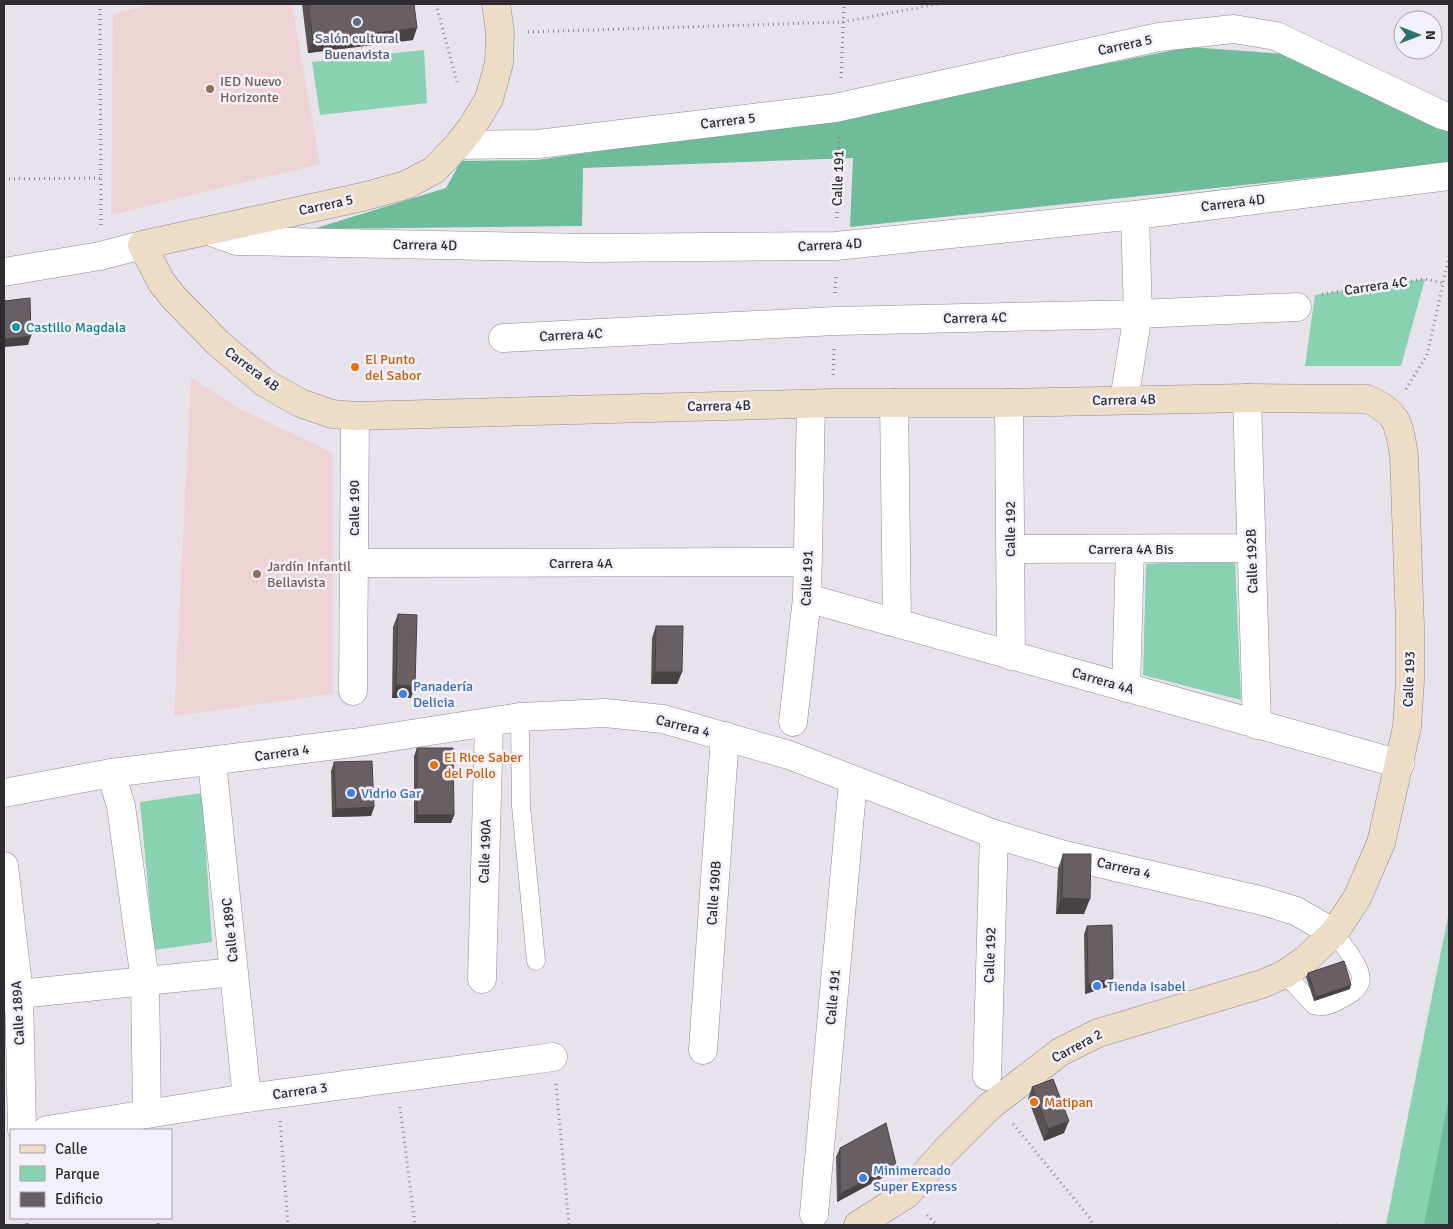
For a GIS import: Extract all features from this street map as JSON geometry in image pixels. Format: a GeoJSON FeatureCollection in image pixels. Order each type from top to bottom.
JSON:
{"type":"FeatureCollection","features":[{"type":"Feature","properties":{"kind":"main road"},"geometry":{"type":"LineString","coordinates":[[458,146],[489,98],[499,63],[500,32],[496,4]]}},
{"type":"Feature","properties":{"kind":"main road","name":"Carrera 5"},"geometry":{"type":"LineString","coordinates":[[142,245],[362,197],[406,185],[434,170],[458,146]]}},
{"type":"Feature","properties":{"kind":"main road","name":"Carrera 4B"},"geometry":{"type":"LineString","coordinates":[[142,245],[162,282],[175,299],[218,343],[265,383],[300,403],[332,414],[355,416],[811,404],[1009,403],[1247,398],[1367,398],[1382,405],[1392,413]]}},
{"type":"Feature","properties":{"kind":"main road","name":"Calle 193"},"geometry":{"type":"LineString","coordinates":[[1334,933],[1357,898],[1380,843],[1400,764],[1407,726],[1410,682],[1410,626],[1404,456],[1400,432],[1392,413]]}},
{"type":"Feature","properties":{"kind":"main road","name":"Carrera 2"},"geometry":{"type":"LineString","coordinates":[[858,1225],[907,1194],[946,1150],[990,1106],[1060,1052],[1098,1033],[1262,984],[1285,974],[1305,960],[1334,933]]}},
{"type":"Feature","properties":{"kind":"street","name":"Carrera 5"},"geometry":{"type":"LineString","coordinates":[[458,146],[538,144],[840,106],[1160,37],[1234,29],[1276,36],[1442,115],[1449,116]]}},
{"type":"Feature","properties":{"kind":"street","name":"Carrera 4D"},"geometry":{"type":"LineString","coordinates":[[209,231],[237,241],[589,248],[836,246],[1135,215],[1449,176]]}},
{"type":"Feature","properties":{"kind":"street"},"geometry":{"type":"LineString","coordinates":[[1124,400],[1138,314],[1135,215]]}},
{"type":"Feature","properties":{"kind":"street","name":"Carrera 5"},"geometry":{"type":"LineString","coordinates":[[4,272],[100,256],[142,245]]}},
{"type":"Feature","properties":{"kind":"street","name":"Carrera 4C"},"geometry":{"type":"LineString","coordinates":[[503,338],[835,321],[1138,314],[1297,306]]}},
{"type":"Feature","properties":{"kind":"street","name":"Calle 192B"},"geometry":{"type":"LineString","coordinates":[[1247,398],[1257,724]]}},
{"type":"Feature","properties":{"kind":"street","name":"Calle 192"},"geometry":{"type":"LineString","coordinates":[[1009,403],[1011,656]]}},
{"type":"Feature","properties":{"kind":"street","name":"Calle 191"},"geometry":{"type":"LineString","coordinates":[[793,722],[807,598],[811,404]]}},
{"type":"Feature","properties":{"kind":"street"},"geometry":{"type":"LineString","coordinates":[[894,404],[896,623]]}},
{"type":"Feature","properties":{"kind":"street","name":"Calle 190"},"geometry":{"type":"LineString","coordinates":[[354,691],[355,416]]}},
{"type":"Feature","properties":{"kind":"street","name":"Carrera 4A Bis"},"geometry":{"type":"LineString","coordinates":[[1010,549],[1251,548]]}},
{"type":"Feature","properties":{"kind":"street"},"geometry":{"type":"LineString","coordinates":[[1126,688],[1130,549]]}},
{"type":"Feature","properties":{"kind":"street","name":"Carrera 4A"},"geometry":{"type":"LineString","coordinates":[[354,563],[808,562]]}},
{"type":"Feature","properties":{"kind":"street","name":"Carrera 4A"},"geometry":{"type":"LineString","coordinates":[[807,598],[1400,764]]}},
{"type":"Feature","properties":{"kind":"street","name":"Carrera 4"},"geometry":{"type":"LineString","coordinates":[[4,793],[112,774],[353,743],[520,717],[605,713],[663,719],[789,755],[994,834],[1064,855],[1263,901],[1296,911],[1334,933]]}},
{"type":"Feature","properties":{"kind":"street","name":"Calle 190A"},"geometry":{"type":"LineString","coordinates":[[482,979],[489,723]]}},
{"type":"Feature","properties":{"kind":"street","name":"Calle 190B"},"geometry":{"type":"LineString","coordinates":[[703,1050],[725,736]]}},
{"type":"Feature","properties":{"kind":"street","name":"Calle 189C"},"geometry":{"type":"LineString","coordinates":[[212,762],[247,1098]]}},
{"type":"Feature","properties":{"kind":"street"},"geometry":{"type":"LineString","coordinates":[[112,774],[121,806],[145,981],[147,1114]]}},
{"type":"Feature","properties":{"kind":"street","name":"Calle 191"},"geometry":{"type":"LineString","coordinates":[[814,1214],[853,781]]}},
{"type":"Feature","properties":{"kind":"street","name":"Calle 192"},"geometry":{"type":"LineString","coordinates":[[987,1076],[994,834]]}},
{"type":"Feature","properties":{"kind":"street","name":"Calle 189A"},"geometry":{"type":"LineString","coordinates":[[4,866],[11,996],[22,1129]]}},
{"type":"Feature","properties":{"kind":"street"},"geometry":{"type":"LineString","coordinates":[[11,996],[234,972]]}},
{"type":"Feature","properties":{"kind":"street","name":"Carrera 3"},"geometry":{"type":"LineString","coordinates":[[53,1129],[247,1098],[554,1057]]}},
{"type":"Feature","properties":{"kind":"lane"},"geometry":{"type":"LineString","coordinates":[[520,717],[521,806],[536,962]]}},
{"type":"Feature","properties":{"kind":"lane"},"geometry":{"type":"LineString","coordinates":[[1285,974],[1314,1004],[1320,1006],[1332,1005],[1355,991],[1360,982],[1360,970],[1334,933]]}},
{"type":"Feature","properties":{"kind":"path"},"geometry":{"type":"LineString","coordinates":[[100,4],[100,256]]}},
{"type":"Feature","properties":{"kind":"path"},"geometry":{"type":"LineString","coordinates":[[436,4],[458,86]]}},
{"type":"Feature","properties":{"kind":"path","name":"Calle 191"},"geometry":{"type":"LineString","coordinates":[[834,352],[844,4]]}},
{"type":"Feature","properties":{"kind":"path"},"geometry":{"type":"LineString","coordinates":[[500,32],[843,22],[936,4]]}},
{"type":"Feature","properties":{"kind":"path"},"geometry":{"type":"LineString","coordinates":[[4,179],[101,178]]}},
{"type":"Feature","properties":{"kind":"path"},"geometry":{"type":"LineString","coordinates":[[1392,413],[1427,354],[1449,257]]}},
{"type":"Feature","properties":{"kind":"path","name":"Carrera 4C"},"geometry":{"type":"LineString","coordinates":[[1297,306],[1315,295],[1425,279],[1444,282]]}},
{"type":"Feature","properties":{"kind":"path"},"geometry":{"type":"LineString","coordinates":[[554,1057],[569,1225]]}},
{"type":"Feature","properties":{"kind":"path"},"geometry":{"type":"LineString","coordinates":[[397,1078],[415,1225]]}},
{"type":"Feature","properties":{"kind":"path"},"geometry":{"type":"LineString","coordinates":[[278,1094],[288,1225]]}},
{"type":"Feature","properties":{"kind":"path"},"geometry":{"type":"LineString","coordinates":[[990,1106],[1008,1118],[1089,1217],[1093,1225]]}},
{"type":"Feature","properties":{"kind":"shaded area","name":"IED Nuevo Horizonte"},"geometry":{"type":"Polygon","coordinates":[[[153,4],[292,4],[320,164],[111,215],[113,14],[153,4]]]}},
{"type":"Feature","properties":{"kind":"shaded area","name":"Jardín Infantil Bellavista"},"geometry":{"type":"Polygon","coordinates":[[[191,378],[240,409],[333,453],[333,694],[174,716],[191,378]]]}},
{"type":"Feature","properties":{"kind":"green space"},"geometry":{"type":"Polygon","coordinates":[[[1189,47],[1311,56],[1449,121],[1449,163],[850,227],[853,158],[583,168],[582,226],[313,229],[446,188],[461,161],[537,160],[856,114],[1189,47]]]}},
{"type":"Feature","properties":{"kind":"green space"},"geometry":{"type":"Polygon","coordinates":[[[424,50],[427,103],[320,115],[312,62],[424,50]]]}},
{"type":"Feature","properties":{"kind":"green space"},"geometry":{"type":"Polygon","coordinates":[[[1425,279],[1401,366],[1305,366],[1315,295],[1425,279]]]}},
{"type":"Feature","properties":{"kind":"green space"},"geometry":{"type":"Polygon","coordinates":[[[1235,559],[1241,700],[1143,675],[1146,564],[1235,559]]]}},
{"type":"Feature","properties":{"kind":"green space"},"geometry":{"type":"Polygon","coordinates":[[[202,793],[212,942],[154,950],[140,802],[202,793]]]}},
{"type":"Feature","properties":{"kind":"green space"},"geometry":{"type":"Polygon","coordinates":[[[1449,912],[1449,1225],[1386,1225],[1449,912]]]}},
{"type":"Feature","properties":{"kind":"green space"},"geometry":{"type":"Polygon","coordinates":[[[1449,1097],[1449,1225],[1424,1225],[1449,1097]]]}},
{"type":"Feature","properties":{"kind":"building","name":"Salón cultural Buenavista"},"geometry":{"type":"Polygon","coordinates":[[[308,4],[414,4],[417,28],[313,41],[308,4]]]}},
{"type":"Feature","properties":{"kind":"building","name":"Castillo Magdala"},"geometry":{"type":"Polygon","coordinates":[[[30,298],[31,336],[4,339],[4,301],[30,298]]]}},
{"type":"Feature","properties":{"kind":"building"},"geometry":{"type":"Polygon","coordinates":[[[398,614],[417,615],[415,686],[396,685],[398,614]]]}},
{"type":"Feature","properties":{"kind":"building"},"geometry":{"type":"Polygon","coordinates":[[[656,626],[683,626],[682,672],[655,672],[656,626]]]}},
{"type":"Feature","properties":{"kind":"building"},"geometry":{"type":"Polygon","coordinates":[[[417,748],[453,748],[454,815],[417,815],[417,748]]]}},
{"type":"Feature","properties":{"kind":"building","name":"Vidrio Gar"},"geometry":{"type":"Polygon","coordinates":[[[372,761],[374,807],[336,809],[334,762],[372,761]]]}},
{"type":"Feature","properties":{"kind":"building"},"geometry":{"type":"Polygon","coordinates":[[[1063,854],[1091,854],[1090,899],[1062,898],[1063,854]]]}},
{"type":"Feature","properties":{"kind":"building"},"geometry":{"type":"Polygon","coordinates":[[[1112,925],[1113,978],[1088,985],[1087,926],[1112,925]]]}},
{"type":"Feature","properties":{"kind":"building"},"geometry":{"type":"Polygon","coordinates":[[[1344,961],[1351,985],[1316,997],[1308,973],[1344,961]]]}},
{"type":"Feature","properties":{"kind":"building"},"geometry":{"type":"Polygon","coordinates":[[[1053,1079],[1069,1121],[1048,1129],[1032,1087],[1053,1079]]]}},
{"type":"Feature","properties":{"kind":"building"},"geometry":{"type":"Polygon","coordinates":[[[886,1123],[896,1164],[840,1194],[840,1148],[886,1123]]]}},
{"type":"Feature","properties":{"kind":"place","name":"Salón cultural Buenavista"},"geometry":{"type":"Point","coordinates":[357,22]}},
{"type":"Feature","properties":{"kind":"place","name":"IED Nuevo Horizonte"},"geometry":{"type":"Point","coordinates":[210,89]}},
{"type":"Feature","properties":{"kind":"place","name":"Castillo Magdala"},"geometry":{"type":"Point","coordinates":[16,327]}},
{"type":"Feature","properties":{"kind":"place","name":"El Punto del Sabor"},"geometry":{"type":"Point","coordinates":[355,367]}},
{"type":"Feature","properties":{"kind":"place","name":"Jardín Infantil Bellavista"},"geometry":{"type":"Point","coordinates":[257,574]}},
{"type":"Feature","properties":{"kind":"place","name":"Panadería Delicia"},"geometry":{"type":"Point","coordinates":[403,694]}},
{"type":"Feature","properties":{"kind":"place","name":"El Rice Saber del Pollo"},"geometry":{"type":"Point","coordinates":[434,765]}},
{"type":"Feature","properties":{"kind":"place","name":"Vidrio Gar"},"geometry":{"type":"Point","coordinates":[351,793]}},
{"type":"Feature","properties":{"kind":"place","name":"Tienda Isabel"},"geometry":{"type":"Point","coordinates":[1097,986]}},
{"type":"Feature","properties":{"kind":"place","name":"Matipan"},"geometry":{"type":"Point","coordinates":[1034,1102]}},
{"type":"Feature","properties":{"kind":"place","name":"Minimercado Super Express"},"geometry":{"type":"Point","coordinates":[863,1178]}}]}
